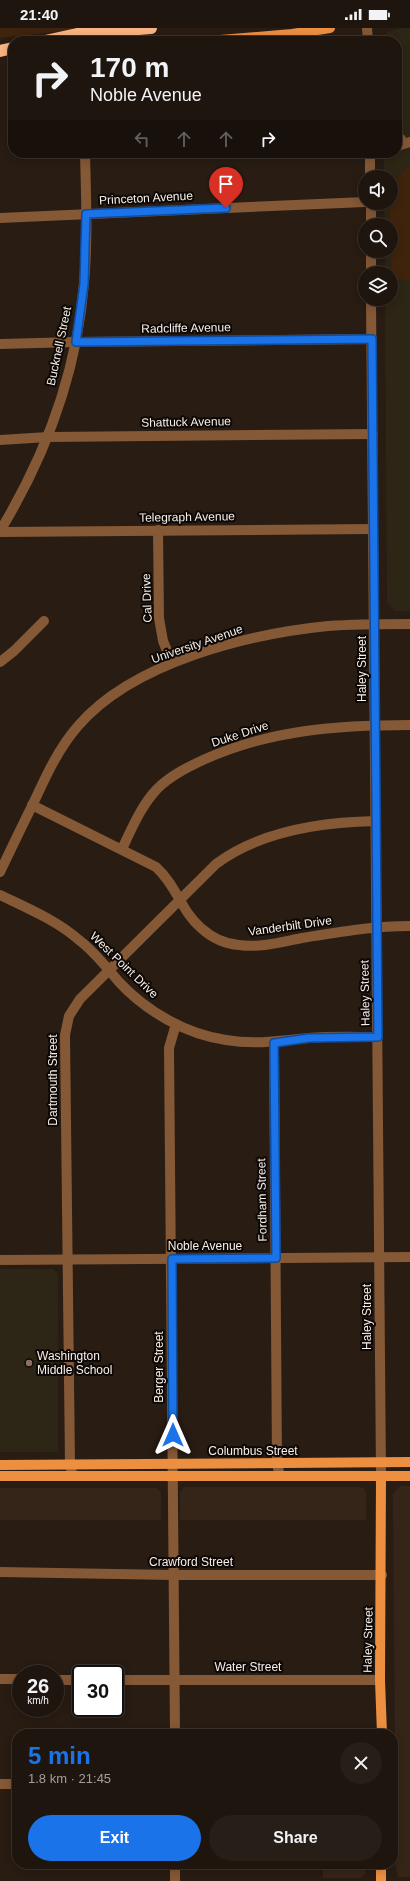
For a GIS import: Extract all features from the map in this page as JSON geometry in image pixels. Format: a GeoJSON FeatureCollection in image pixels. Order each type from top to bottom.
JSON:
{"type":"FeatureCollection","features":[{"type":"Feature","properties":{"kind":"highway"},"geometry":{"type":"LineString","coordinates":[[68,36],[151,28]]}},
{"type":"Feature","properties":{"kind":"main road"},"geometry":{"type":"LineString","coordinates":[[268,36],[330,28]]}},
{"type":"Feature","properties":{"kind":"main road","name":"Columbus Street"},"geometry":{"type":"LineString","coordinates":[[0,1465],[410,1462]]}},
{"type":"Feature","properties":{"kind":"main road"},"geometry":{"type":"LineString","coordinates":[[0,1476],[410,1476]]}},
{"type":"Feature","properties":{"kind":"main road","name":"Haley Street"},"geometry":{"type":"LineString","coordinates":[[382,1476],[380,1680],[382,1729]]}},
{"type":"Feature","properties":{"kind":"main road"},"geometry":{"type":"LineString","coordinates":[[380,1881],[381,1869]]}},
{"type":"Feature","properties":{"kind":"street","name":"Bucknell Street"},"geometry":{"type":"LineString","coordinates":[[0,531],[27,484],[48,437],[64,388],[76,342],[84,284],[86,158]]}},
{"type":"Feature","properties":{"kind":"street"},"geometry":{"type":"LineString","coordinates":[[370,158],[370,170]]}},
{"type":"Feature","properties":{"kind":"street","name":"Princeton Avenue"},"geometry":{"type":"LineString","coordinates":[[0,218],[358,202]]}},
{"type":"Feature","properties":{"kind":"street","name":"Haley Street"},"geometry":{"type":"LineString","coordinates":[[371,306],[382,1476]]}},
{"type":"Feature","properties":{"kind":"street","name":"Radcliffe Avenue"},"geometry":{"type":"LineString","coordinates":[[0,344],[372,339]]}},
{"type":"Feature","properties":{"kind":"street","name":"Shattuck Avenue"},"geometry":{"type":"LineString","coordinates":[[0,440],[48,437],[372,434]]}},
{"type":"Feature","properties":{"kind":"street","name":"Telegraph Avenue"},"geometry":{"type":"LineString","coordinates":[[0,531],[373,529]]}},
{"type":"Feature","properties":{"kind":"street","name":"Cal Drive"},"geometry":{"type":"LineString","coordinates":[[158,530],[159,618],[163,641],[172,663]]}},
{"type":"Feature","properties":{"kind":"street"},"geometry":{"type":"LineString","coordinates":[[0,662],[14,651],[44,621]]}},
{"type":"Feature","properties":{"kind":"street","name":"University Avenue"},"geometry":{"type":"LineString","coordinates":[[0,872],[53,760],[79,725],[110,697],[132,682],[172,663],[234,644],[281,633],[330,626],[410,624]]}},
{"type":"Feature","properties":{"kind":"street","name":"Duke Drive"},"geometry":{"type":"LineString","coordinates":[[122,849],[142,810],[150,798],[167,780],[191,766],[230,749],[278,735],[327,727],[410,725]]}},
{"type":"Feature","properties":{"kind":"street","name":"Vanderbilt Drive"},"geometry":{"type":"LineString","coordinates":[[32,805],[156,867],[171,882],[192,919],[200,927],[218,939],[237,945],[259,945],[377,926],[410,926]]}},
{"type":"Feature","properties":{"kind":"street","name":"Dartmouth Street"},"geometry":{"type":"LineString","coordinates":[[73,1477],[70,1465],[67,1260],[66,1026],[69,1016],[80,999],[180,899],[216,864],[228,855],[253,844],[315,826],[376,821]]}},
{"type":"Feature","properties":{"kind":"street","name":"West Point Drive"},"geometry":{"type":"LineString","coordinates":[[0,895],[67,930],[92,951],[134,996],[149,1008],[176,1024],[207,1036],[226,1040],[274,1043],[315,1038],[378,1037]]}},
{"type":"Feature","properties":{"kind":"street","name":"Berger Street"},"geometry":{"type":"LineString","coordinates":[[175,1729],[169,1048],[176,1024]]}},
{"type":"Feature","properties":{"kind":"street","name":"Fordham Street"},"geometry":{"type":"LineString","coordinates":[[274,1043],[277,1464],[280,1476]]}},
{"type":"Feature","properties":{"kind":"street","name":"Noble Avenue"},"geometry":{"type":"LineString","coordinates":[[0,1260],[410,1257]]}},
{"type":"Feature","properties":{"kind":"street","name":"Crawford Street"},"geometry":{"type":"LineString","coordinates":[[0,1572],[174,1575],[382,1575]]}},
{"type":"Feature","properties":{"kind":"street"},"geometry":{"type":"LineString","coordinates":[[0,1680],[12,1680]]}},
{"type":"Feature","properties":{"kind":"street","name":"Water Street"},"geometry":{"type":"LineString","coordinates":[[124,1680],[380,1680]]}},
{"type":"Feature","properties":{"kind":"street"},"geometry":{"type":"LineString","coordinates":[[0,1784],[12,1784]]}},
{"type":"Feature","properties":{"kind":"street"},"geometry":{"type":"LineString","coordinates":[[175,1869],[176,1881]]}},
{"type":"Feature","properties":{"kind":"shaded area"},"geometry":{"type":"Polygon","coordinates":[[[0,28],[92,28],[8,36],[0,38],[0,28]]]}},
{"type":"Feature","properties":{"kind":"shaded area"},"geometry":{"type":"Polygon","coordinates":[[[402,28],[410,28],[410,611],[394,611],[387,602],[385,306],[398,306],[398,266],[385,266],[385,258],[398,258],[398,218],[384,218],[384,210],[398,210],[398,170],[384,170],[384,158],[402,158],[402,36],[384,36],[387,32],[402,28]]]}},
{"type":"Feature","properties":{"kind":"shaded area"},"geometry":{"type":"Polygon","coordinates":[[[410,165],[410,280],[398,280],[398,266],[391,266],[391,258],[398,258],[398,218],[390,218],[389,210],[398,210],[398,177],[410,165]]]}},
{"type":"Feature","properties":{"kind":"shaded area","name":"Washington Middle School"},"geometry":{"type":"Polygon","coordinates":[[[0,1269],[53,1269],[58,1274],[58,1452],[0,1452],[0,1269]]]}},
{"type":"Feature","properties":{"kind":"shaded area"},"geometry":{"type":"Polygon","coordinates":[[[400,1486],[410,1486],[410,1877],[398,1877],[396,1869],[398,1869],[398,1729],[395,1729],[393,1494],[400,1486]]]}},
{"type":"Feature","properties":{"kind":"shaded area"},"geometry":{"type":"Polygon","coordinates":[[[184,1487],[360,1487],[364,1489],[366,1493],[366,1520],[180,1520],[180,1492],[184,1487]]]}},
{"type":"Feature","properties":{"kind":"shaded area"},"geometry":{"type":"Polygon","coordinates":[[[0,1488],[157,1488],[161,1493],[161,1520],[0,1520],[0,1488]]]}},
{"type":"Feature","properties":{"kind":"shaded area"},"geometry":{"type":"Polygon","coordinates":[[[323,1869],[365,1869],[365,1874],[360,1878],[323,1878],[323,1869]]]}},
{"type":"Feature","properties":{"kind":"place","name":"Washington Middle School"},"geometry":{"type":"Point","coordinates":[29,1363]}},
{"type":"Feature","properties":{"kind":"route"},"geometry":{"type":"LineString","coordinates":[[173,1435],[172,1259],[276,1258],[274,1043],[324,1037],[378,1037],[372,339],[76,342],[84,284],[86,214],[226,208]]}}]}
